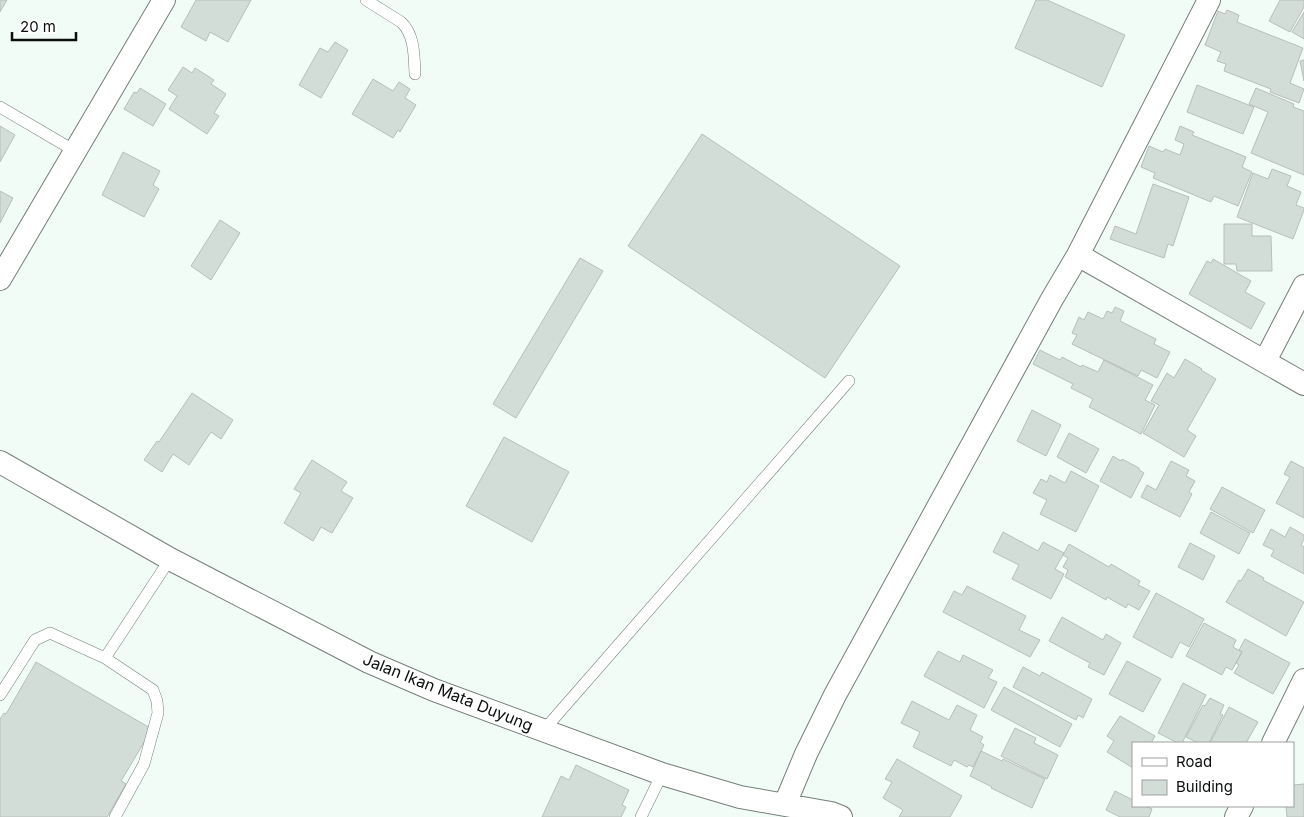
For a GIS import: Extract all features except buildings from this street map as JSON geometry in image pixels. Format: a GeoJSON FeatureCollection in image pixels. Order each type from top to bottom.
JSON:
{"type":"FeatureCollection","features":[{"type":"Feature","properties":{"kind":"street"},"geometry":{"type":"LineString","coordinates":[[0,279],[164,0]]}},
{"type":"Feature","properties":{"kind":"street"},"geometry":{"type":"LineString","coordinates":[[784,804],[835,695],[1078,255],[1209,0]]}},
{"type":"Feature","properties":{"kind":"street"},"geometry":{"type":"LineString","coordinates":[[1078,255],[1304,384]]}},
{"type":"Feature","properties":{"kind":"street"},"geometry":{"type":"LineString","coordinates":[[1264,361],[1304,286]]}},
{"type":"Feature","properties":{"kind":"street","name":"Jalan Ikan Mata Duyung"},"geometry":{"type":"LineString","coordinates":[[0,462],[170,559],[369,662],[434,690],[662,774],[740,797],[831,813],[841,817]]}},
{"type":"Feature","properties":{"kind":"street"},"geometry":{"type":"LineString","coordinates":[[1273,742],[1304,680]]}},
{"type":"Feature","properties":{"kind":"lane"},"geometry":{"type":"LineString","coordinates":[[366,0],[406,26],[412,41],[415,74]]}},
{"type":"Feature","properties":{"kind":"lane"},"geometry":{"type":"LineString","coordinates":[[0,107],[75,151]]}},
{"type":"Feature","properties":{"kind":"lane"},"geometry":{"type":"LineString","coordinates":[[543,731],[849,381]]}},
{"type":"Feature","properties":{"kind":"lane"},"geometry":{"type":"LineString","coordinates":[[104,658],[170,559]]}},
{"type":"Feature","properties":{"kind":"lane"},"geometry":{"type":"LineString","coordinates":[[0,695],[35,640],[50,633],[104,658],[153,690],[157,701],[158,713],[144,764],[115,817]]}},
{"type":"Feature","properties":{"kind":"lane"},"geometry":{"type":"LineString","coordinates":[[642,817],[662,774]]}}]}
